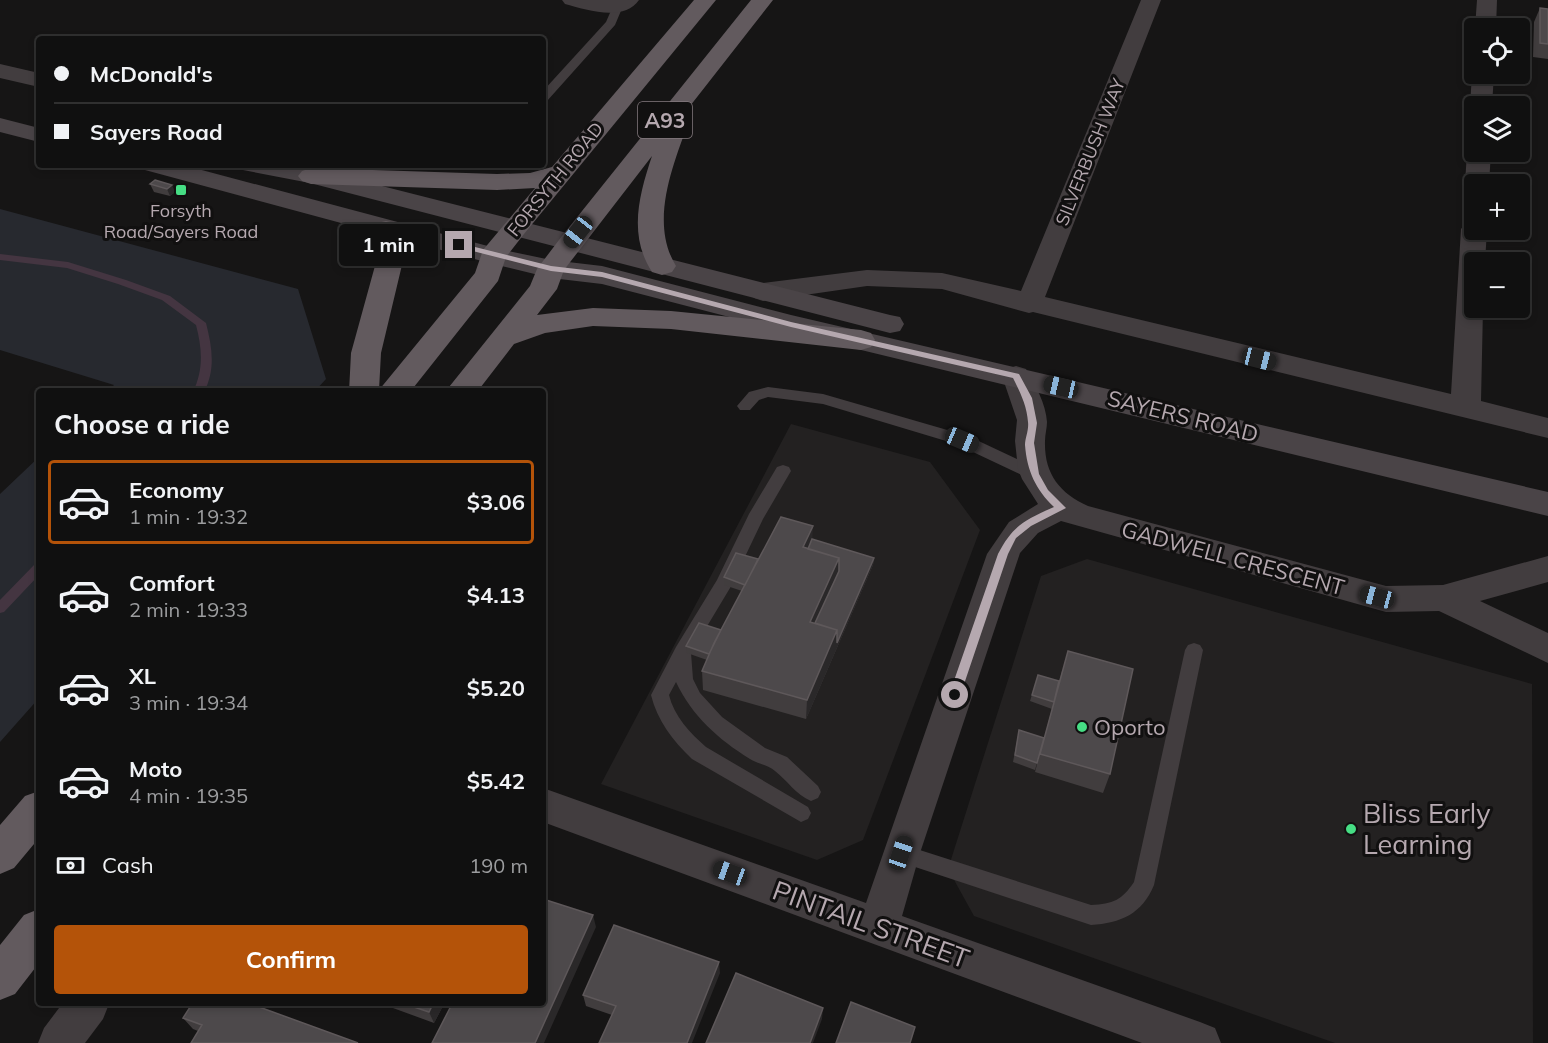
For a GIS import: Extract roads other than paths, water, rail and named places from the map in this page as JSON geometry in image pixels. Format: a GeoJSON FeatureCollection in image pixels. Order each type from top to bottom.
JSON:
{"type":"FeatureCollection","features":[{"type":"Feature","properties":{"kind":"highway","name":"FORSYTH ROAD"},"geometry":{"type":"LineString","coordinates":[[396,388],[488,275],[494,255],[515,228],[705,0]]}},
{"type":"Feature","properties":{"kind":"highway","name":"A93"},"geometry":{"type":"LineString","coordinates":[[463,388],[543,289],[551,269],[570,242],[762,0]]}},
{"type":"Feature","properties":{"kind":"highway"},"geometry":{"type":"LineString","coordinates":[[662,266],[652,246],[654,200],[662,162],[687,94]]}},
{"type":"Feature","properties":{"kind":"highway"},"geometry":{"type":"LineString","coordinates":[[305,172],[497,182],[531,181],[559,173]]}},
{"type":"Feature","properties":{"kind":"highway"},"geometry":{"type":"LineString","coordinates":[[364,388],[366,353],[394,244],[386,229]]}},
{"type":"Feature","properties":{"kind":"highway"},"geometry":{"type":"LineString","coordinates":[[503,338],[540,324],[593,317],[671,320],[861,340]]}},
{"type":"Feature","properties":{"kind":"highway"},"geometry":{"type":"LineString","coordinates":[[0,855],[36,813]]}},
{"type":"Feature","properties":{"kind":"highway"},"geometry":{"type":"LineString","coordinates":[[0,979],[36,933]]}},
{"type":"Feature","properties":{"kind":"main road"},"geometry":{"type":"LineString","coordinates":[[1,110],[36,114]]}},
{"type":"Feature","properties":{"kind":"main road"},"geometry":{"type":"LineString","coordinates":[[1,110],[36,133]]}},
{"type":"Feature","properties":{"kind":"main road"},"geometry":{"type":"LineString","coordinates":[[0,140],[36,135]]}},
{"type":"Feature","properties":{"kind":"main road","name":"SAYERS ROAD"},"geometry":{"type":"LineString","coordinates":[[165,168],[318,208],[386,229],[551,269],[602,275],[791,324],[1548,504]]}},
{"type":"Feature","properties":{"kind":"main road","name":"SAYERS ROAD"},"geometry":{"type":"LineString","coordinates":[[275,168],[305,172],[764,292],[1548,482]]}},
{"type":"Feature","properties":{"kind":"street"},"geometry":{"type":"LineString","coordinates":[[572,0],[624,3]]}},
{"type":"Feature","properties":{"kind":"street","name":"SILVERBUSH WAY"},"geometry":{"type":"LineString","coordinates":[[1029,304],[1151,0]]}},
{"type":"Feature","properties":{"kind":"street"},"geometry":{"type":"LineString","coordinates":[[1486,18],[1487,0]]}},
{"type":"Feature","properties":{"kind":"street"},"geometry":{"type":"LineString","coordinates":[[0,71],[36,79]]}},
{"type":"Feature","properties":{"kind":"street"},"geometry":{"type":"LineString","coordinates":[[1467,410],[1473,240]]}},
{"type":"Feature","properties":{"kind":"street","name":"SAYERS ROAD"},"geometry":{"type":"LineString","coordinates":[[764,292],[867,278],[942,281],[1029,304],[1548,428]]}},
{"type":"Feature","properties":{"kind":"street","name":"GADWELL CRESCENT"},"geometry":{"type":"LineString","coordinates":[[1016,376],[1027,398],[1033,423],[1029,443],[1034,474],[1045,493],[1061,508],[1110,525],[1377,597],[1397,600],[1443,598],[1548,569]]}},
{"type":"Feature","properties":{"kind":"street"},"geometry":{"type":"LineString","coordinates":[[879,927],[901,853],[1003,554],[1012,536],[1019,529],[1061,508]]}},
{"type":"Feature","properties":{"kind":"street"},"geometry":{"type":"LineString","coordinates":[[1443,598],[1548,649]]}},
{"type":"Feature","properties":{"kind":"street","name":"PINTAIL STREET"},"geometry":{"type":"LineString","coordinates":[[546,806],[1200,1043]]}},
{"type":"Feature","properties":{"kind":"street"},"geometry":{"type":"LineString","coordinates":[[59,1043],[87,1006]]}},
{"type":"Feature","properties":{"kind":"lane"},"geometry":{"type":"LineString","coordinates":[[546,95],[611,22],[624,3]]}},
{"type":"Feature","properties":{"kind":"lane"},"geometry":{"type":"LineString","coordinates":[[745,406],[754,396],[768,392],[823,399],[962,440],[1034,474]]}},
{"type":"Feature","properties":{"kind":"lane"},"geometry":{"type":"LineString","coordinates":[[783,471],[755,518],[724,583],[682,652],[660,695],[664,711],[688,743],[699,753],[801,813]]}},
{"type":"Feature","properties":{"kind":"lane"},"geometry":{"type":"LineString","coordinates":[[901,853],[1091,915],[1111,914],[1132,906],[1144,885],[1194,650]]}},
{"type":"Feature","properties":{"kind":"lane"},"geometry":{"type":"LineString","coordinates":[[682,652],[684,679],[693,698],[715,723],[758,754],[780,762],[811,792]]}},
{"type":"Feature","properties":{"kind":"waterway"},"geometry":{"type":"LineString","coordinates":[[0,257],[68,265],[166,298],[201,323],[207,367],[200,388]]}},
{"type":"Feature","properties":{"kind":"waterway"},"geometry":{"type":"LineString","coordinates":[[0,608],[36,570]]}},
{"type":"Feature","properties":{"kind":"place","name":"Forsyth Road/Sayers Road"},"geometry":{"type":"Point","coordinates":[181,190]}},
{"type":"Feature","properties":{"kind":"place","name":"Oporto"},"geometry":{"type":"Point","coordinates":[1082,727]}},
{"type":"Feature","properties":{"kind":"place","name":"Bliss Early Learning"},"geometry":{"type":"Point","coordinates":[1351,829]}}]}
